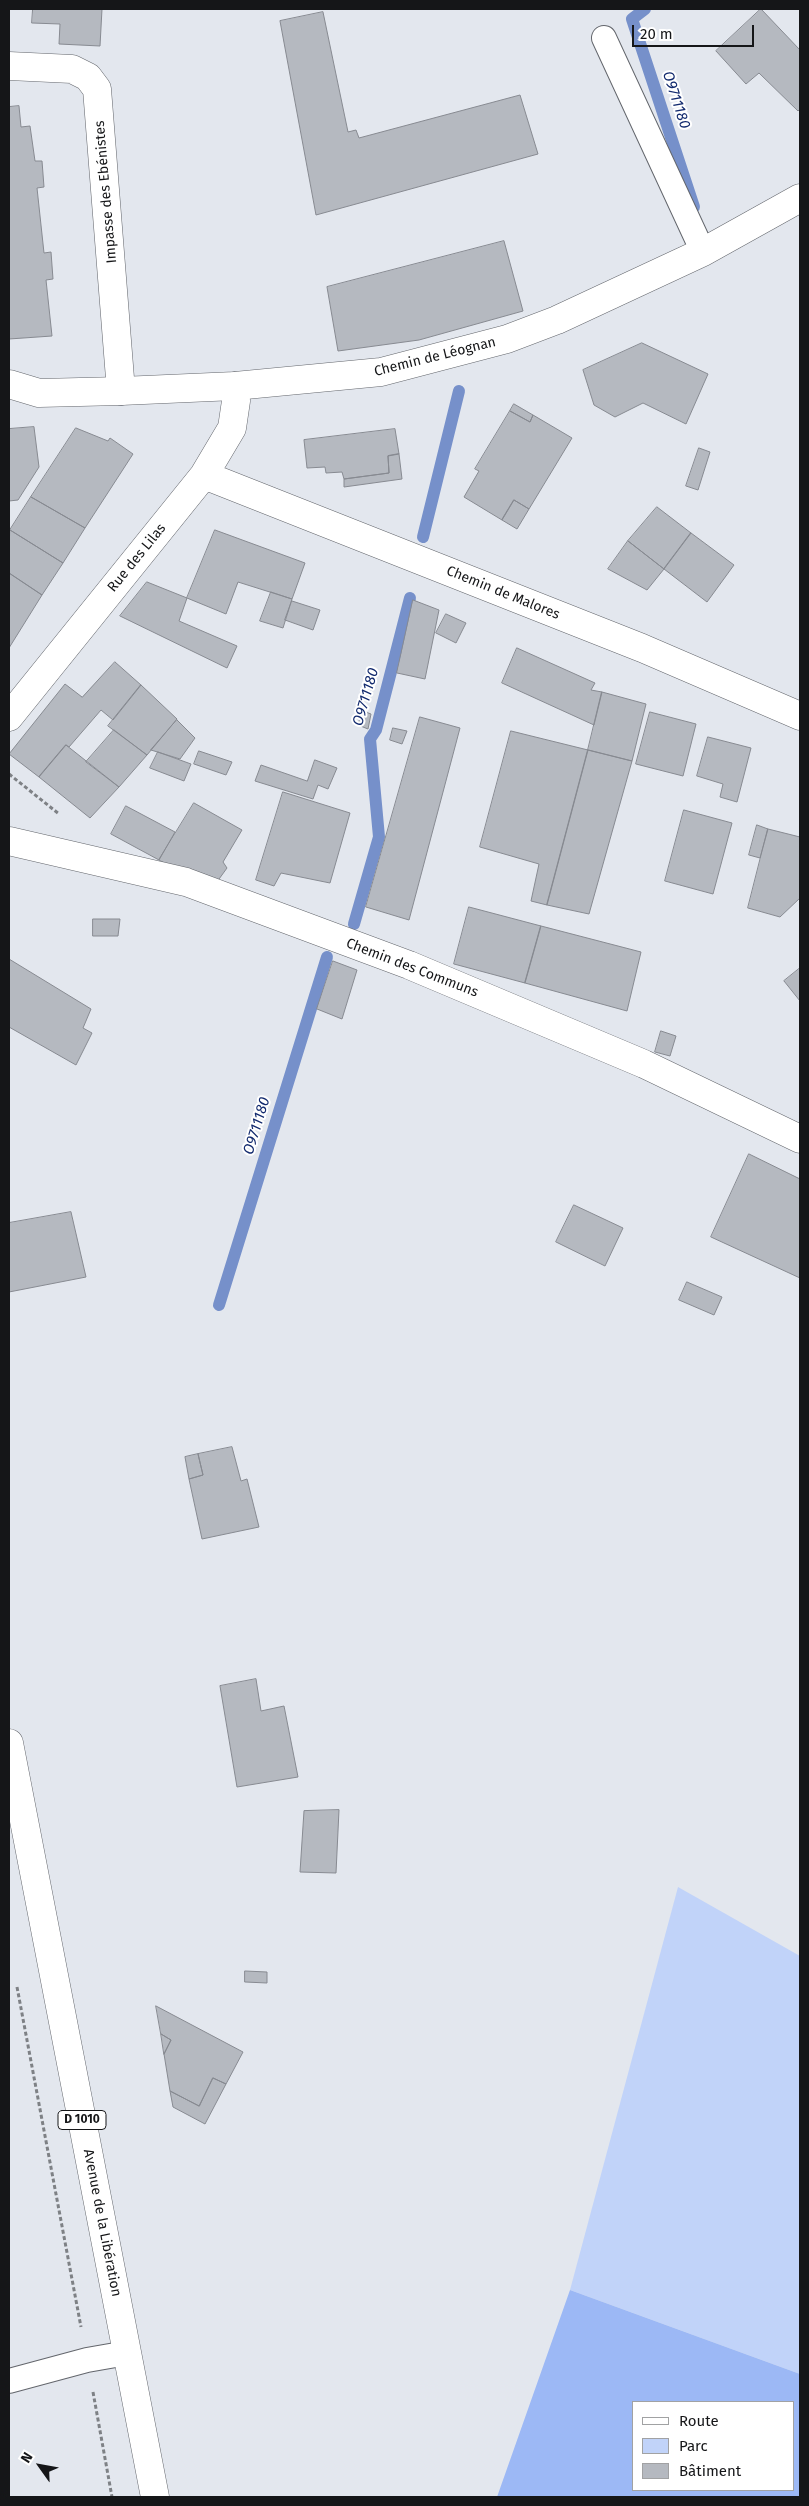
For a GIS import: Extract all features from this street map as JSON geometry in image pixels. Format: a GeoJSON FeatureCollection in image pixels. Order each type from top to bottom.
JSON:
{"type":"FeatureCollection","features":[{"type":"Feature","properties":{"kind":"street","name":"Impasse des Ebénistes"},"geometry":{"type":"LineString","coordinates":[[9,66],[72,69],[88,77],[98,89],[120,391]]}},
{"type":"Feature","properties":{"kind":"street","name":"Chemin de Léognan"},"geometry":{"type":"LineString","coordinates":[[9,384],[39,393],[120,391],[235,386],[381,372],[506,339],[613,296],[703,252],[800,198]]}},
{"type":"Feature","properties":{"kind":"street","name":"Rue des Lilas"},"geometry":{"type":"LineString","coordinates":[[9,717],[204,475],[232,428],[236,401],[235,386]]}},
{"type":"Feature","properties":{"kind":"street","name":"Chemin de Malores"},"geometry":{"type":"LineString","coordinates":[[204,475],[642,648],[800,716]]}},
{"type":"Feature","properties":{"kind":"street","name":"Chemin des Communs"},"geometry":{"type":"LineString","coordinates":[[9,841],[186,882],[471,989],[644,1064],[800,1139]]}},
{"type":"Feature","properties":{"kind":"street","name":"Avenue de la Libération"},"geometry":{"type":"LineString","coordinates":[[9,1744],[155,2497]]}},
{"type":"Feature","properties":{"kind":"lane"},"geometry":{"type":"LineString","coordinates":[[604,38],[703,252]]}},
{"type":"Feature","properties":{"kind":"lane"},"geometry":{"type":"LineString","coordinates":[[9,2381],[87,2360],[127,2353]]}},
{"type":"Feature","properties":{"kind":"path"},"geometry":{"type":"LineString","coordinates":[[16,1979],[112,2497]]}},
{"type":"Feature","properties":{"kind":"green space"},"geometry":{"type":"Polygon","coordinates":[[[678,1887],[800,1956],[800,2374],[570,2290],[678,1887]]]}},
{"type":"Feature","properties":{"kind":"shaded area"},"geometry":{"type":"Polygon","coordinates":[[[570,2290],[800,2374],[800,2497],[497,2497],[570,2290]]]}},
{"type":"Feature","properties":{"kind":"building"},"geometry":{"type":"Polygon","coordinates":[[[33,9],[102,9],[100,46],[59,44],[60,24],[32,23],[33,9]]]}},
{"type":"Feature","properties":{"kind":"building"},"geometry":{"type":"Polygon","coordinates":[[[761,9],[800,50],[800,109],[798,111],[759,73],[746,84],[716,51],[761,9]]]}},
{"type":"Feature","properties":{"kind":"building"},"geometry":{"type":"Polygon","coordinates":[[[323,12],[348,132],[356,130],[359,138],[520,95],[538,154],[316,215],[280,21],[323,12]]]}},
{"type":"Feature","properties":{"kind":"building"},"geometry":{"type":"Polygon","coordinates":[[[19,106],[21,127],[30,126],[35,161],[42,161],[44,187],[37,188],[44,253],[51,252],[53,279],[46,280],[52,336],[9,339],[9,107],[19,106]]]}},
{"type":"Feature","properties":{"kind":"building"},"geometry":{"type":"Polygon","coordinates":[[[504,241],[523,311],[419,340],[338,351],[327,287],[504,241]]]}},
{"type":"Feature","properties":{"kind":"building"},"geometry":{"type":"Polygon","coordinates":[[[642,343],[708,374],[686,424],[643,403],[615,417],[594,405],[583,370],[642,343]]]}},
{"type":"Feature","properties":{"kind":"building"},"geometry":{"type":"Polygon","coordinates":[[[514,404],[533,415],[530,422],[510,411],[514,404]]]}},
{"type":"Feature","properties":{"kind":"building"},"geometry":{"type":"Polygon","coordinates":[[[510,411],[530,422],[533,415],[572,438],[529,509],[514,500],[502,520],[464,497],[479,471],[475,469],[510,411]]]}},
{"type":"Feature","properties":{"kind":"building"},"geometry":{"type":"Polygon","coordinates":[[[34,427],[39,467],[18,500],[9,501],[9,429],[34,427]]]}},
{"type":"Feature","properties":{"kind":"building"},"geometry":{"type":"Polygon","coordinates":[[[76,428],[108,441],[110,438],[133,454],[85,528],[31,497],[76,428]]]}},
{"type":"Feature","properties":{"kind":"building"},"geometry":{"type":"Polygon","coordinates":[[[395,429],[399,454],[388,456],[389,473],[344,479],[342,472],[326,473],[325,467],[307,468],[304,440],[395,429]]]}},
{"type":"Feature","properties":{"kind":"building"},"geometry":{"type":"Polygon","coordinates":[[[699,448],[710,452],[698,490],[686,486],[699,448]]]}},
{"type":"Feature","properties":{"kind":"building"},"geometry":{"type":"Polygon","coordinates":[[[399,454],[402,479],[344,487],[344,479],[389,473],[388,456],[399,454]]]}},
{"type":"Feature","properties":{"kind":"building"},"geometry":{"type":"Polygon","coordinates":[[[31,497],[85,528],[63,563],[10,530],[31,497]]]}},
{"type":"Feature","properties":{"kind":"building"},"geometry":{"type":"Polygon","coordinates":[[[514,500],[529,509],[517,529],[502,520],[514,500]]]}},
{"type":"Feature","properties":{"kind":"building"},"geometry":{"type":"Polygon","coordinates":[[[657,507],[691,533],[664,569],[628,541],[657,507]]]}},
{"type":"Feature","properties":{"kind":"building"},"geometry":{"type":"Polygon","coordinates":[[[10,530],[63,563],[42,595],[9,573],[10,530]]]}},
{"type":"Feature","properties":{"kind":"building"},"geometry":{"type":"Polygon","coordinates":[[[215,530],[305,563],[292,599],[238,582],[226,614],[187,598],[215,530]]]}},
{"type":"Feature","properties":{"kind":"building"},"geometry":{"type":"Polygon","coordinates":[[[691,533],[734,565],[707,602],[664,569],[691,533]]]}},
{"type":"Feature","properties":{"kind":"building"},"geometry":{"type":"Polygon","coordinates":[[[628,541],[664,569],[647,590],[608,569],[628,541]]]}},
{"type":"Feature","properties":{"kind":"building"},"geometry":{"type":"Polygon","coordinates":[[[9,573],[42,595],[9,648],[9,573]]]}},
{"type":"Feature","properties":{"kind":"building"},"geometry":{"type":"Polygon","coordinates":[[[147,582],[187,598],[179,621],[237,646],[227,668],[120,616],[147,582]]]}},
{"type":"Feature","properties":{"kind":"building"},"geometry":{"type":"Polygon","coordinates":[[[271,592],[292,599],[283,628],[260,621],[271,592]]]}},
{"type":"Feature","properties":{"kind":"building"},"geometry":{"type":"Polygon","coordinates":[[[413,600],[439,610],[425,679],[397,673],[413,600]]]}},
{"type":"Feature","properties":{"kind":"building"},"geometry":{"type":"Polygon","coordinates":[[[292,601],[320,610],[313,630],[285,620],[292,601]]]}},
{"type":"Feature","properties":{"kind":"building"},"geometry":{"type":"Polygon","coordinates":[[[446,614],[466,623],[456,643],[436,633],[446,614]]]}},
{"type":"Feature","properties":{"kind":"building"},"geometry":{"type":"Polygon","coordinates":[[[517,648],[595,683],[591,690],[602,692],[594,725],[502,683],[517,648]]]}},
{"type":"Feature","properties":{"kind":"building"},"geometry":{"type":"Polygon","coordinates":[[[115,662],[141,685],[113,720],[101,710],[69,747],[66,745],[39,777],[9,754],[65,684],[82,697],[115,662]]]}},
{"type":"Feature","properties":{"kind":"building"},"geometry":{"type":"Polygon","coordinates":[[[141,685],[177,719],[147,755],[108,726],[141,685]]]}},
{"type":"Feature","properties":{"kind":"building"},"geometry":{"type":"Polygon","coordinates":[[[602,692],[646,704],[632,761],[588,750],[602,692]]]}},
{"type":"Feature","properties":{"kind":"building"},"geometry":{"type":"Polygon","coordinates":[[[363,711],[371,714],[368,729],[358,725],[363,711]]]}},
{"type":"Feature","properties":{"kind":"building"},"geometry":{"type":"Polygon","coordinates":[[[650,712],[696,724],[683,776],[636,764],[650,712]]]}},
{"type":"Feature","properties":{"kind":"building"},"geometry":{"type":"Polygon","coordinates":[[[420,717],[460,728],[409,920],[366,907],[420,717]]]}},
{"type":"Feature","properties":{"kind":"building"},"geometry":{"type":"Polygon","coordinates":[[[177,720],[195,738],[180,759],[151,750],[177,720]]]}},
{"type":"Feature","properties":{"kind":"building"},"geometry":{"type":"Polygon","coordinates":[[[393,728],[407,731],[402,744],[390,740],[393,728]]]}},
{"type":"Feature","properties":{"kind":"building"},"geometry":{"type":"Polygon","coordinates":[[[114,730],[147,755],[119,787],[86,762],[114,730]]]}},
{"type":"Feature","properties":{"kind":"building"},"geometry":{"type":"Polygon","coordinates":[[[511,731],[588,750],[547,905],[531,901],[539,864],[480,847],[511,731]]]}},
{"type":"Feature","properties":{"kind":"building"},"geometry":{"type":"Polygon","coordinates":[[[708,737],[751,748],[737,802],[720,797],[723,784],[697,776],[708,737]]]}},
{"type":"Feature","properties":{"kind":"building"},"geometry":{"type":"Polygon","coordinates":[[[66,745],[119,787],[90,818],[39,777],[66,745]]]}},
{"type":"Feature","properties":{"kind":"building"},"geometry":{"type":"Polygon","coordinates":[[[588,750],[632,761],[589,914],[547,905],[588,750]]]}},
{"type":"Feature","properties":{"kind":"building"},"geometry":{"type":"Polygon","coordinates":[[[199,751],[232,762],[226,775],[194,764],[199,751]]]}},
{"type":"Feature","properties":{"kind":"building"},"geometry":{"type":"Polygon","coordinates":[[[158,752],[191,764],[184,781],[150,768],[158,752]]]}},
{"type":"Feature","properties":{"kind":"building"},"geometry":{"type":"Polygon","coordinates":[[[315,760],[337,768],[328,789],[318,785],[313,799],[255,781],[261,765],[307,781],[315,760]]]}},
{"type":"Feature","properties":{"kind":"building"},"geometry":{"type":"Polygon","coordinates":[[[283,792],[350,813],[330,883],[281,873],[274,886],[256,880],[283,792]]]}},
{"type":"Feature","properties":{"kind":"building"},"geometry":{"type":"Polygon","coordinates":[[[194,803],[242,830],[223,862],[227,868],[214,886],[184,874],[159,860],[194,803]]]}},
{"type":"Feature","properties":{"kind":"building"},"geometry":{"type":"Polygon","coordinates":[[[126,806],[175,832],[159,860],[111,834],[126,806]]]}},
{"type":"Feature","properties":{"kind":"building"},"geometry":{"type":"Polygon","coordinates":[[[684,810],[732,823],[713,894],[665,881],[684,810]]]}},
{"type":"Feature","properties":{"kind":"building"},"geometry":{"type":"Polygon","coordinates":[[[757,825],[768,829],[760,858],[749,855],[757,825]]]}},
{"type":"Feature","properties":{"kind":"building"},"geometry":{"type":"Polygon","coordinates":[[[768,829],[800,837],[800,898],[780,917],[748,908],[768,829]]]}},
{"type":"Feature","properties":{"kind":"building"},"geometry":{"type":"Polygon","coordinates":[[[469,907],[541,926],[525,983],[454,964],[469,907]]]}},
{"type":"Feature","properties":{"kind":"building"},"geometry":{"type":"Polygon","coordinates":[[[93,919],[120,919],[118,936],[93,936],[93,919]]]}},
{"type":"Feature","properties":{"kind":"building"},"geometry":{"type":"Polygon","coordinates":[[[541,926],[641,952],[627,1011],[525,983],[541,926]]]}},
{"type":"Feature","properties":{"kind":"building"},"geometry":{"type":"Polygon","coordinates":[[[9,959],[91,1009],[83,1028],[92,1033],[76,1065],[9,1027],[9,959]]]}},
{"type":"Feature","properties":{"kind":"building"},"geometry":{"type":"Polygon","coordinates":[[[333,961],[357,970],[342,1019],[317,1009],[333,961]]]}},
{"type":"Feature","properties":{"kind":"building"},"geometry":{"type":"Polygon","coordinates":[[[800,968],[800,1001],[784,981],[800,968]]]}},
{"type":"Feature","properties":{"kind":"building"},"geometry":{"type":"Polygon","coordinates":[[[661,1031],[676,1036],[670,1056],[655,1052],[661,1031]]]}},
{"type":"Feature","properties":{"kind":"building"},"geometry":{"type":"Polygon","coordinates":[[[749,1154],[800,1179],[800,1278],[711,1237],[749,1154]]]}},
{"type":"Feature","properties":{"kind":"building"},"geometry":{"type":"Polygon","coordinates":[[[574,1205],[623,1228],[605,1266],[556,1242],[574,1205]]]}},
{"type":"Feature","properties":{"kind":"building"},"geometry":{"type":"Polygon","coordinates":[[[71,1212],[86,1277],[9,1292],[9,1223],[71,1212]]]}},
{"type":"Feature","properties":{"kind":"building"},"geometry":{"type":"Polygon","coordinates":[[[687,1282],[722,1297],[714,1315],[679,1300],[687,1282]]]}},
{"type":"Feature","properties":{"kind":"building"},"geometry":{"type":"Polygon","coordinates":[[[232,1447],[241,1481],[247,1479],[259,1527],[202,1539],[189,1479],[203,1475],[198,1454],[232,1447]]]}},
{"type":"Feature","properties":{"kind":"building"},"geometry":{"type":"Polygon","coordinates":[[[198,1454],[203,1475],[189,1479],[185,1457],[198,1454]]]}},
{"type":"Feature","properties":{"kind":"building"},"geometry":{"type":"Polygon","coordinates":[[[256,1679],[261,1711],[284,1706],[298,1777],[237,1787],[220,1686],[256,1679]]]}},
{"type":"Feature","properties":{"kind":"building"},"geometry":{"type":"Polygon","coordinates":[[[339,1810],[336,1873],[300,1872],[304,1811],[339,1810]]]}},
{"type":"Feature","properties":{"kind":"building"},"geometry":{"type":"Polygon","coordinates":[[[245,1971],[267,1972],[267,1983],[245,1982],[245,1971]]]}},
{"type":"Feature","properties":{"kind":"building"},"geometry":{"type":"Polygon","coordinates":[[[156,2006],[243,2052],[226,2084],[213,2078],[199,2106],[170,2091],[164,2054],[171,2040],[161,2034],[156,2006]]]}},
{"type":"Feature","properties":{"kind":"building"},"geometry":{"type":"Polygon","coordinates":[[[161,2034],[171,2040],[164,2054],[161,2034]]]}},
{"type":"Feature","properties":{"kind":"building"},"geometry":{"type":"Polygon","coordinates":[[[213,2078],[226,2084],[205,2124],[173,2107],[170,2091],[199,2106],[213,2078]]]}},
{"type":"Feature","properties":{"kind":"waterway","name":"O9711180"},"geometry":{"type":"LineString","coordinates":[[645,9],[632,19],[694,207]]}},
{"type":"Feature","properties":{"kind":"waterway","name":"O9711180"},"geometry":{"type":"LineString","coordinates":[[423,537],[459,391]]}},
{"type":"Feature","properties":{"kind":"waterway","name":"O9711180"},"geometry":{"type":"LineString","coordinates":[[354,924],[379,837],[370,739],[376,730],[410,598]]}},
{"type":"Feature","properties":{"kind":"waterway","name":"O9711180"},"geometry":{"type":"LineString","coordinates":[[219,1305],[327,957]]}}]}
